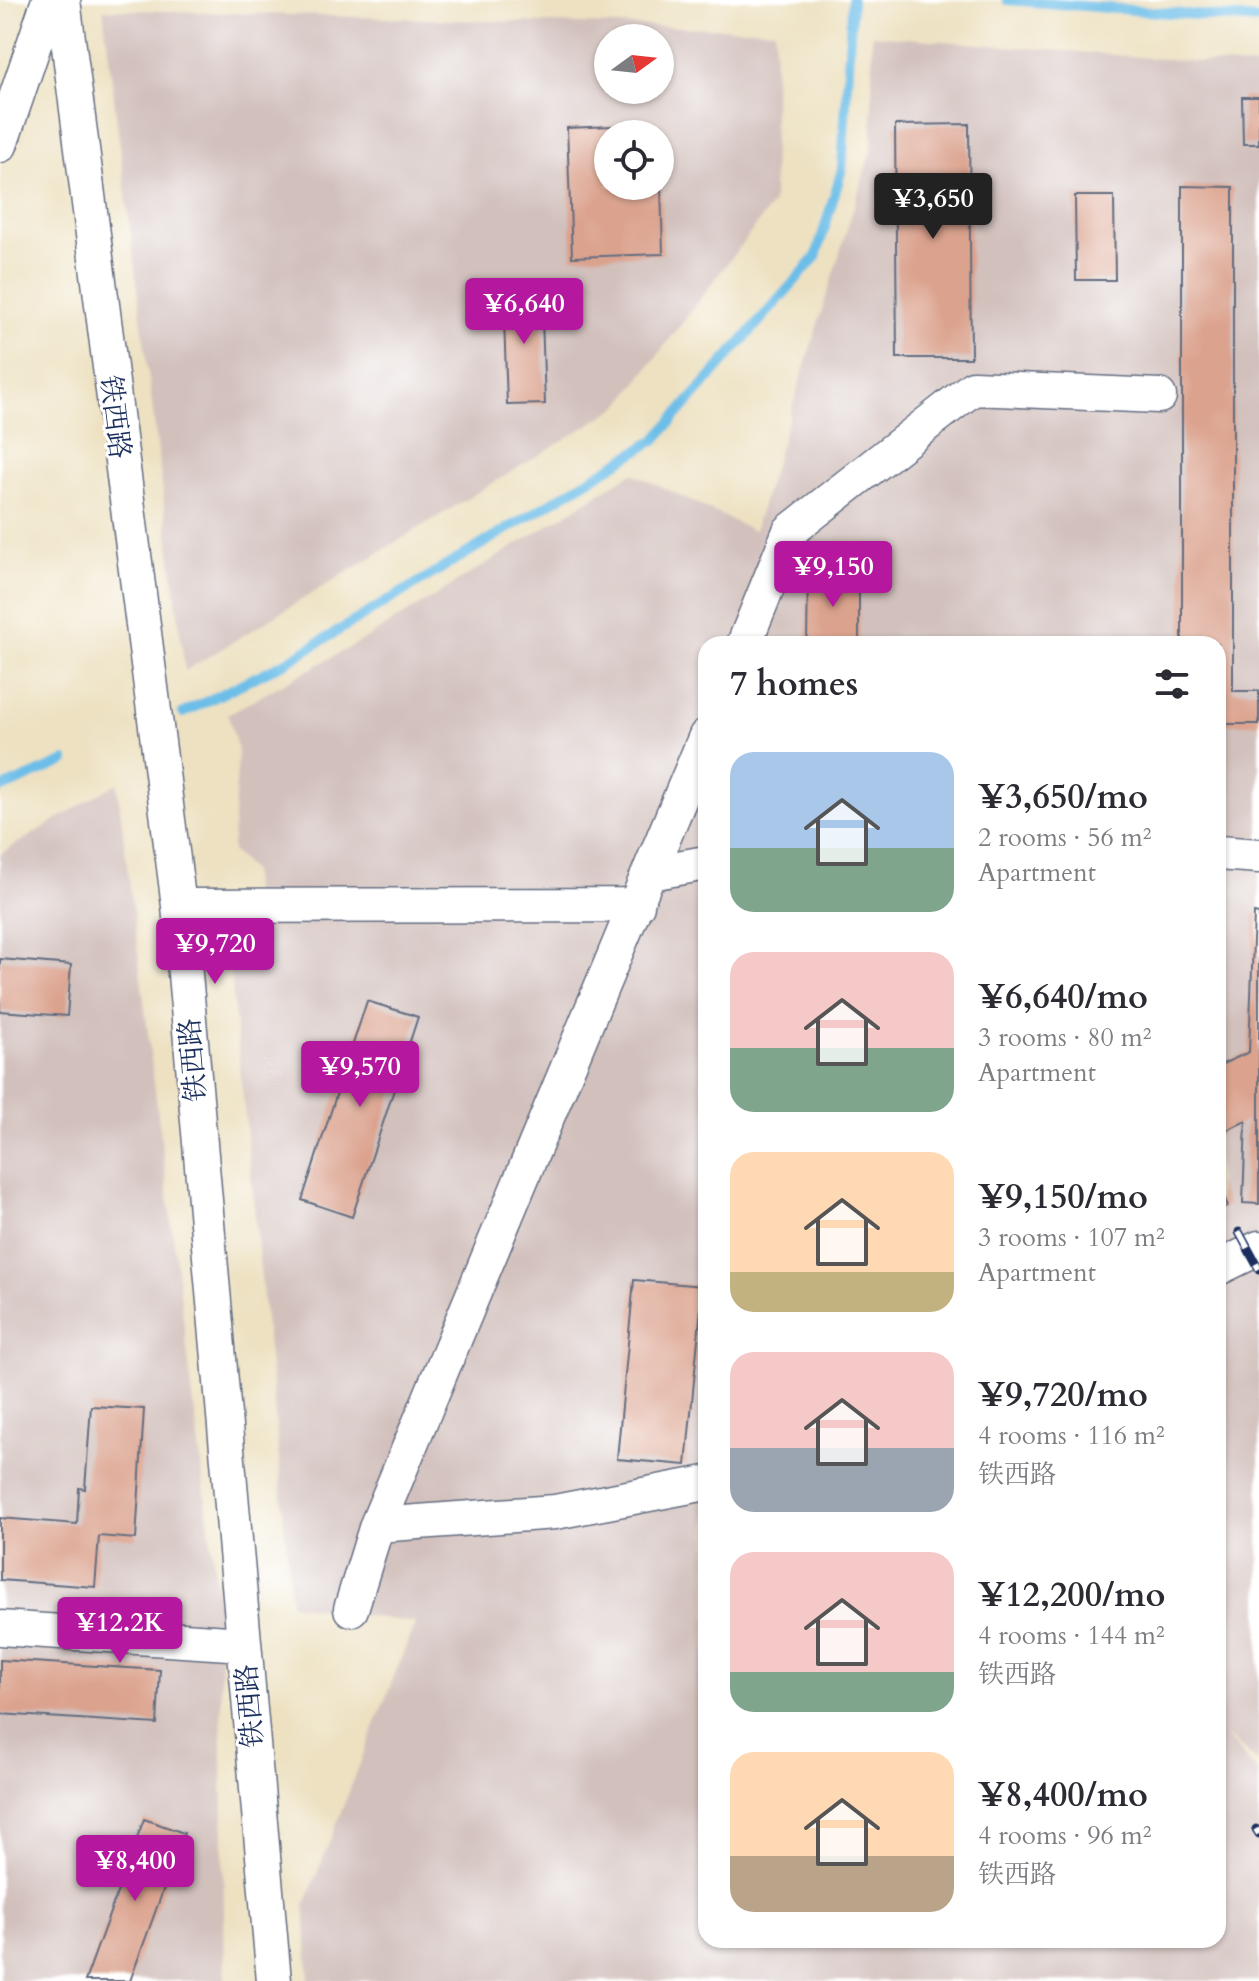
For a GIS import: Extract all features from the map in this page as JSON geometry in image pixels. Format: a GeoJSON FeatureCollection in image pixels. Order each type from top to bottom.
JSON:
{"type":"FeatureCollection","features":[{"type":"Feature","properties":{"kind":"street"},"geometry":{"type":"LineString","coordinates":[[0,145],[7,108],[49,0]]}},
{"type":"Feature","properties":{"kind":"street","name":"铁西路"},"geometry":{"type":"LineString","coordinates":[[63,0],[179,906],[274,1981]]}},
{"type":"Feature","properties":{"kind":"street"},"geometry":{"type":"LineString","coordinates":[[747,636],[790,531],[973,388],[1159,396]]}},
{"type":"Feature","properties":{"kind":"street"},"geometry":{"type":"LineString","coordinates":[[351,1609],[377,1525],[698,756]]}},
{"type":"Feature","properties":{"kind":"street"},"geometry":{"type":"LineString","coordinates":[[1226,854],[1259,856]]}},
{"type":"Feature","properties":{"kind":"street"},"geometry":{"type":"LineString","coordinates":[[650,873],[698,864]]}},
{"type":"Feature","properties":{"kind":"street"},"geometry":{"type":"LineString","coordinates":[[179,906],[637,905]]}},
{"type":"Feature","properties":{"kind":"street"},"geometry":{"type":"LineString","coordinates":[[1226,1264],[1259,1248]]}},
{"type":"Feature","properties":{"kind":"street"},"geometry":{"type":"LineString","coordinates":[[377,1525],[555,1512],[698,1485]]}},
{"type":"Feature","properties":{"kind":"street"},"geometry":{"type":"LineString","coordinates":[[0,1628],[244,1644]]}},
{"type":"Feature","properties":{"kind":"shaded area"},"geometry":{"type":"Polygon","coordinates":[[[103,9],[594,24],[594,104],[674,104],[674,27],[775,30],[773,203],[619,406],[185,671],[103,9]]]}},
{"type":"Feature","properties":{"kind":"shaded area"},"geometry":{"type":"Polygon","coordinates":[[[872,35],[1259,67],[1259,1763],[1226,1735],[1259,1774],[1259,1981],[309,1981],[305,1904],[415,1623],[291,1604],[230,968],[255,942],[252,871],[232,851],[238,751],[228,714],[367,638],[632,473],[754,531],[872,148],[872,35]]]}},
{"type":"Feature","properties":{"kind":"shaded area"},"geometry":{"type":"Polygon","coordinates":[[[117,783],[220,1616],[225,1981],[0,1981],[0,854],[117,783]]]}},
{"type":"Feature","properties":{"kind":"building"},"geometry":{"type":"Polygon","coordinates":[[[1242,97],[1259,97],[1259,144],[1243,144],[1242,97]]]}},
{"type":"Feature","properties":{"kind":"building"},"geometry":{"type":"Polygon","coordinates":[[[969,124],[971,358],[897,358],[895,125],[969,124]]]}},
{"type":"Feature","properties":{"kind":"building"},"geometry":{"type":"Polygon","coordinates":[[[594,127],[594,200],[661,200],[663,254],[572,257],[567,128],[594,127]]]}},
{"type":"Feature","properties":{"kind":"building"},"geometry":{"type":"Polygon","coordinates":[[[1182,186],[1233,187],[1233,691],[1259,691],[1259,724],[1226,724],[1226,636],[1182,636],[1182,186]]]}},
{"type":"Feature","properties":{"kind":"building"},"geometry":{"type":"Polygon","coordinates":[[[1075,196],[1114,196],[1115,280],[1076,280],[1075,196]]]}},
{"type":"Feature","properties":{"kind":"building"},"geometry":{"type":"Polygon","coordinates":[[[541,288],[545,404],[507,405],[503,289],[541,288]]]}},
{"type":"Feature","properties":{"kind":"building"},"geometry":{"type":"Polygon","coordinates":[[[808,574],[859,574],[859,636],[807,636],[808,574]]]}},
{"type":"Feature","properties":{"kind":"building"},"geometry":{"type":"Polygon","coordinates":[[[1254,913],[1259,914],[1259,1204],[1243,1203],[1246,1121],[1226,1130],[1226,1062],[1249,1052],[1254,913]]]}},
{"type":"Feature","properties":{"kind":"building"},"geometry":{"type":"Polygon","coordinates":[[[0,959],[71,965],[67,1016],[0,1011],[0,959]]]}},
{"type":"Feature","properties":{"kind":"building"},"geometry":{"type":"Polygon","coordinates":[[[367,1001],[418,1017],[352,1217],[302,1200],[367,1001]]]}},
{"type":"Feature","properties":{"kind":"building"},"geometry":{"type":"Polygon","coordinates":[[[634,1280],[698,1286],[698,1339],[686,1465],[617,1459],[634,1280]]]}},
{"type":"Feature","properties":{"kind":"building"},"geometry":{"type":"Polygon","coordinates":[[[91,1406],[144,1409],[136,1539],[99,1536],[95,1587],[0,1580],[0,1518],[77,1524],[79,1488],[85,1489],[91,1406]]]}},
{"type":"Feature","properties":{"kind":"building"},"geometry":{"type":"Polygon","coordinates":[[[0,1660],[160,1670],[157,1724],[0,1714],[0,1660]]]}},
{"type":"Feature","properties":{"kind":"building"},"geometry":{"type":"Polygon","coordinates":[[[144,1819],[184,1833],[130,1981],[85,1981],[144,1819]]]}},
{"type":"Feature","properties":{"kind":"waterway"},"geometry":{"type":"LineString","coordinates":[[183,713],[288,661],[655,440],[816,257],[842,169],[852,0]]}},
{"type":"Feature","properties":{"kind":"waterway"},"geometry":{"type":"LineString","coordinates":[[1007,0],[1259,20]]}},
{"type":"Feature","properties":{"kind":"waterway"},"geometry":{"type":"LineString","coordinates":[[0,789],[65,761]]}},
{"type":"Feature","properties":{"kind":"railway"},"geometry":{"type":"LineString","coordinates":[[1239,1232],[1259,1269]]}},
{"type":"Feature","properties":{"kind":"railway"},"geometry":{"type":"LineString","coordinates":[[1256,1829],[1259,1834]]}}]}
